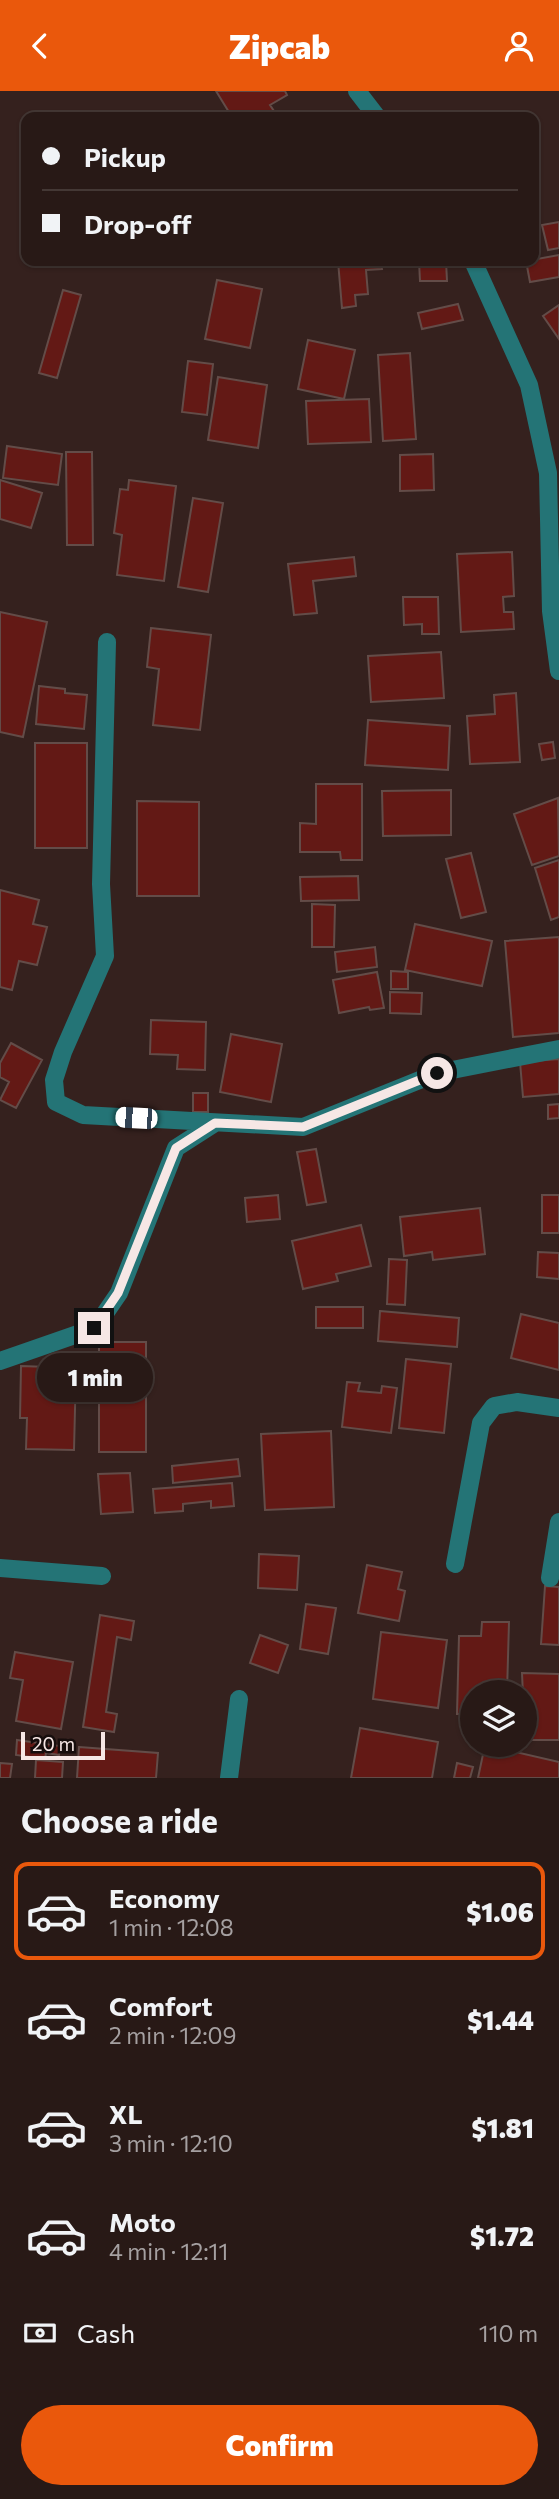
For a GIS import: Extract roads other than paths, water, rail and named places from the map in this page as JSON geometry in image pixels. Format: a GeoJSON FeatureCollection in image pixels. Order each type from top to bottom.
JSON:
{"type":"FeatureCollection","features":[{"type":"Feature","properties":{"kind":"street"},"geometry":{"type":"LineString","coordinates":[[357,91],[373,112]]}},
{"type":"Feature","properties":{"kind":"street"},"geometry":{"type":"LineString","coordinates":[[475,266],[529,385],[553,474],[551,611],[559,671]]}},
{"type":"Feature","properties":{"kind":"street"},"geometry":{"type":"LineString","coordinates":[[107,642],[101,884],[105,956],[63,1052],[54,1080],[56,1101],[83,1115],[303,1127],[437,1073],[559,1049]]}},
{"type":"Feature","properties":{"kind":"street"},"geometry":{"type":"LineString","coordinates":[[0,1361],[94,1328],[118,1293],[176,1148],[215,1123]]}},
{"type":"Feature","properties":{"kind":"street"},"geometry":{"type":"LineString","coordinates":[[455,1564],[481,1423],[494,1406],[517,1402],[559,1408]]}},
{"type":"Feature","properties":{"kind":"street"},"geometry":{"type":"LineString","coordinates":[[550,1578],[559,1522]]}},
{"type":"Feature","properties":{"kind":"street"},"geometry":{"type":"LineString","coordinates":[[0,1569],[102,1576]]}},
{"type":"Feature","properties":{"kind":"street"},"geometry":{"type":"LineString","coordinates":[[229,1778],[239,1699]]}}]}
